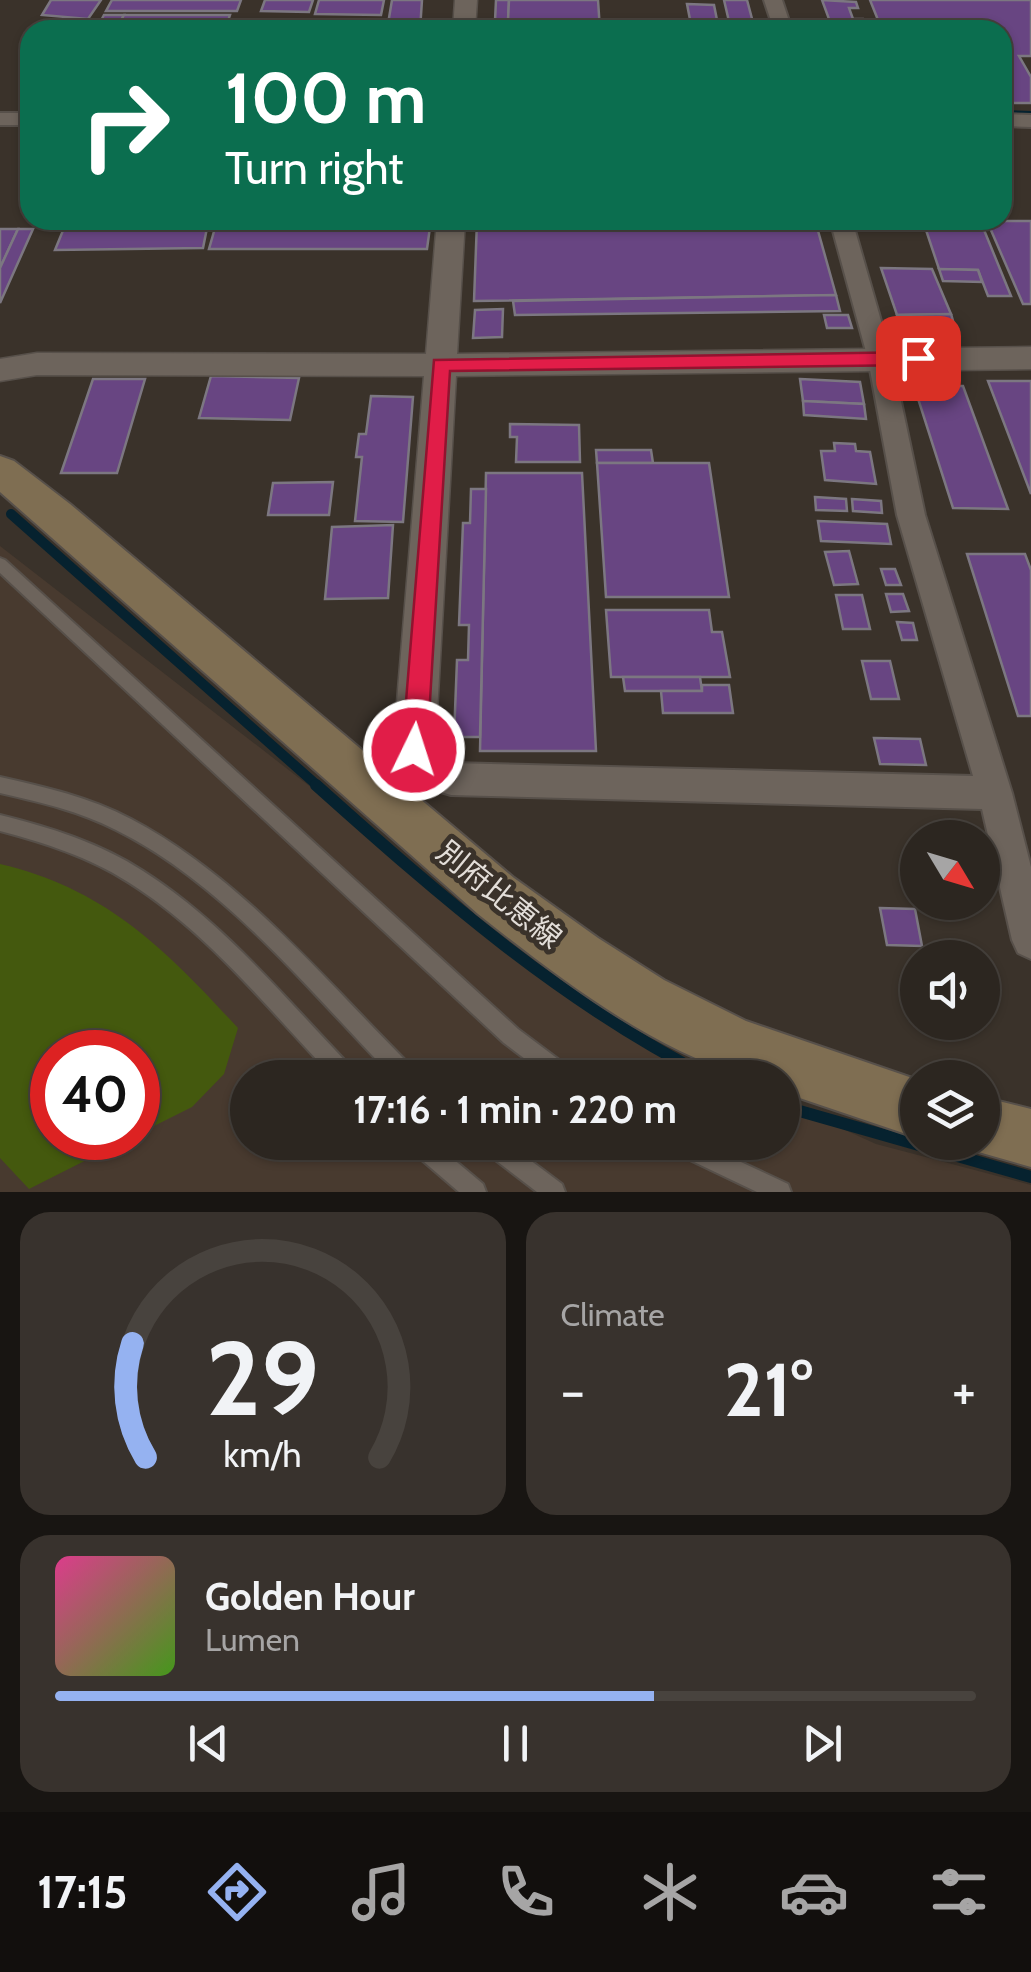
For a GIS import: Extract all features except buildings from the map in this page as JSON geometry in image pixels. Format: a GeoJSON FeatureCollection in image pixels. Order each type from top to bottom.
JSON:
{"type":"FeatureCollection","features":[{"type":"Feature","properties":{"kind":"main road","name":"別府比恵線"},"geometry":{"type":"LineString","coordinates":[[0,471],[56,515],[496,896],[570,953],[666,1012],[737,1046],[900,1103]]}},
{"type":"Feature","properties":{"kind":"main road"},"geometry":{"type":"LineString","coordinates":[[1000,1130],[1031,1138]]}},
{"type":"Feature","properties":{"kind":"street"},"geometry":{"type":"LineString","coordinates":[[450,230],[414,750],[426,773],[451,779],[995,794]]}},
{"type":"Feature","properties":{"kind":"street"},"geometry":{"type":"LineString","coordinates":[[845,230],[880,359],[911,515],[995,794],[1031,940]]}},
{"type":"Feature","properties":{"kind":"street"},"geometry":{"type":"LineString","coordinates":[[0,370],[37,364],[1031,358]]}},
{"type":"Feature","properties":{"kind":"lane"},"geometry":{"type":"LineString","coordinates":[[0,564],[510,1036],[543,1060]]}},
{"type":"Feature","properties":{"kind":"lane"},"geometry":{"type":"LineString","coordinates":[[0,785],[89,806],[179,855],[269,934],[391,1060]]}},
{"type":"Feature","properties":{"kind":"lane"},"geometry":{"type":"LineString","coordinates":[[0,823],[76,846],[138,878],[217,945],[330,1060]]}},
{"type":"Feature","properties":{"kind":"lane"},"geometry":{"type":"LineString","coordinates":[[437,1160],[475,1192]]}},
{"type":"Feature","properties":{"kind":"lane"},"geometry":{"type":"LineString","coordinates":[[512,1160],[554,1192]]}},
{"type":"Feature","properties":{"kind":"lane"},"geometry":{"type":"LineString","coordinates":[[712,1160],[780,1192]]}},
{"type":"Feature","properties":{"kind":"shaded area"},"geometry":{"type":"Polygon","coordinates":[[[0,546],[625,1031],[691,1060],[230,1060],[230,1160],[800,1160],[800,1110],[876,1144],[900,1150],[900,1160],[936,1160],[1031,1185],[1031,1192],[0,1192],[0,546]]]}},
{"type":"Feature","properties":{"kind":"green space"},"geometry":{"type":"Polygon","coordinates":[[[0,864],[38,875],[103,906],[159,948],[238,1028],[224,1074],[192,1107],[160,1123],[160,1030],[30,1030],[30,1160],[86,1160],[29,1189],[0,1158],[0,864]]]}},
{"type":"Feature","properties":{"kind":"waterway"},"geometry":{"type":"LineString","coordinates":[[1012,113],[1031,114]]}},
{"type":"Feature","properties":{"kind":"waterway"},"geometry":{"type":"LineString","coordinates":[[11,514],[319,787]]}},
{"type":"Feature","properties":{"kind":"waterway"},"geometry":{"type":"LineString","coordinates":[[316,785],[504,945],[604,1016],[678,1060]]}},
{"type":"Feature","properties":{"kind":"waterway"},"geometry":{"type":"LineString","coordinates":[[800,1111],[1031,1177]]}},
{"type":"Feature","properties":{"kind":"route"},"geometry":{"type":"LineString","coordinates":[[414,750],[441,364],[918,358]]}}]}
